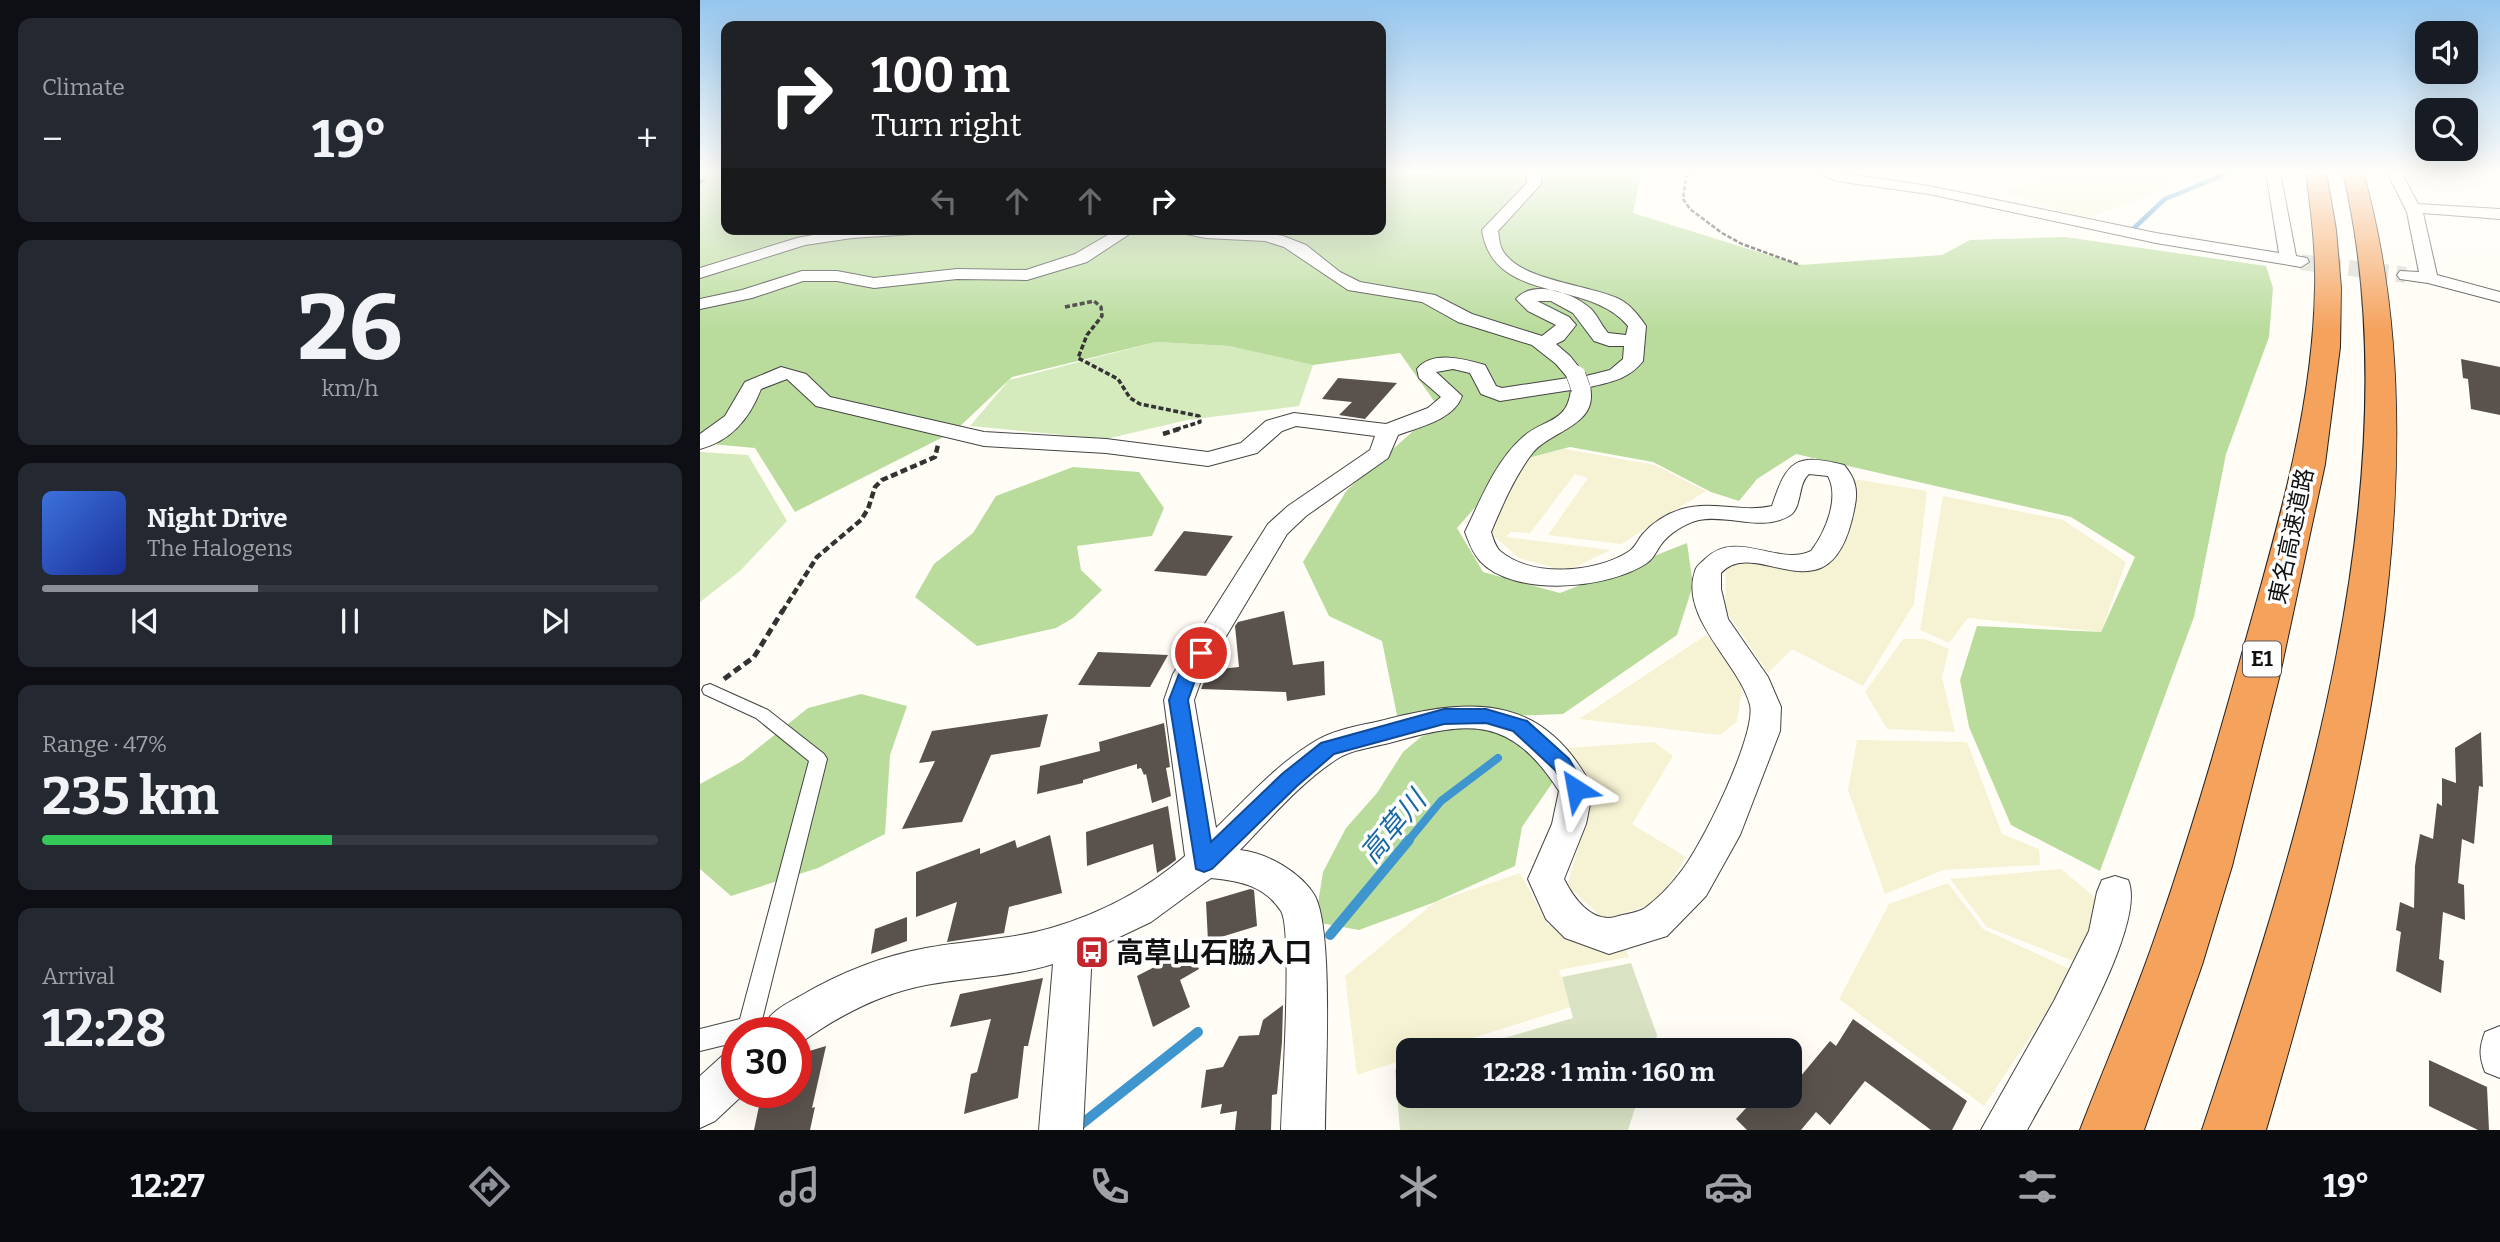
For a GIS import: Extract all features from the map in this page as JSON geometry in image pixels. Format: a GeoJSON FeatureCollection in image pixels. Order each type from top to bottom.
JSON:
{"type":"FeatureCollection","features":[{"type":"Feature","properties":{"kind":"highway","name":"東名高速道路"},"geometry":{"type":"LineString","coordinates":[[2112,1130],[2181,943],[2245,726],[2297,526],[2323,368],[2328,273],[2325,225]]}},
{"type":"Feature","properties":{"kind":"highway"},"geometry":{"type":"LineString","coordinates":[[2237,1130],[2334,778],[2367,600],[2379,477],[2383,379],[2378,295],[2364,225]]}},
{"type":"Feature","properties":{"kind":"street"},"geometry":{"type":"LineString","coordinates":[[700,442],[729,427],[744,408],[751,386],[782,373],[799,377],[813,395],[823,402],[984,439],[1107,446],[1208,459],[1249,448],[1274,426],[1294,419],[1388,431],[1436,413],[1452,396],[1426,373],[1427,369],[1438,364],[1458,362],[1478,369],[1489,390],[1500,395],[1521,394],[1617,374],[1633,361],[1637,326],[1615,304],[1528,278],[1499,255],[1490,239],[1490,230],[1494,225]]}},
{"type":"Feature","properties":{"kind":"street"},"geometry":{"type":"LineString","coordinates":[[2093,225],[2155,238],[2294,260],[2286,225]]}},
{"type":"Feature","properties":{"kind":"street"},"geometry":{"type":"LineString","coordinates":[[2417,225],[2429,278]]}},
{"type":"Feature","properties":{"kind":"street"},"geometry":{"type":"LineString","coordinates":[[700,273],[803,241],[840,235]]}},
{"type":"Feature","properties":{"kind":"street"},"geometry":{"type":"LineString","coordinates":[[700,304],[739,296],[803,276],[837,276],[874,283],[957,274],[1027,275],[1081,258],[1119,235]]}},
{"type":"Feature","properties":{"kind":"street"},"geometry":{"type":"LineString","coordinates":[[802,1017],[866,983],[915,968],[1015,955],[1112,924],[1160,895],[1204,862],[1290,780],[1328,749],[1444,716],[1486,716],[1520,726],[1562,765],[1576,789],[1569,824],[1546,879],[1559,907],[1578,926],[1609,936],[1654,924],[1693,885],[1723,835],[1764,731],[1766,707],[1757,685],[1714,620],[1707,589],[1708,571],[1721,558],[1741,554],[1805,564],[1825,554],[1835,538],[1846,489],[1844,479],[1836,470],[1808,467],[1797,471],[1789,479],[1783,510],[1772,515],[1756,516],[1719,510],[1691,514],[1668,524],[1651,539],[1641,556],[1614,568],[1579,576],[1545,577],[1518,571],[1494,559],[1485,551],[1478,532],[1489,507],[1529,443],[1573,418],[1582,405],[1579,382],[1559,354],[1543,342],[1464,317],[1425,297],[1372,291],[1353,285],[1341,280],[1309,253],[1295,245],[1267,237],[1203,235]]}},
{"type":"Feature","properties":{"kind":"street"},"geometry":{"type":"LineString","coordinates":[[2406,275],[2429,278],[2500,297]]}},
{"type":"Feature","properties":{"kind":"street"},"geometry":{"type":"LineString","coordinates":[[1543,342],[1557,336],[1567,325],[1560,318],[1529,304],[1525,299],[1534,294],[1558,299],[1577,308],[1585,314],[1600,336],[1614,341],[1634,340]]}},
{"type":"Feature","properties":{"kind":"street"},"geometry":{"type":"LineString","coordinates":[[1204,862],[1179,700],[1188,674],[1277,529],[1297,511],[1380,453],[1388,431]]}},
{"type":"Feature","properties":{"kind":"street"},"geometry":{"type":"LineString","coordinates":[[1204,862],[1251,867],[1275,880],[1300,905],[1306,956],[1303,1130]]}},
{"type":"Feature","properties":{"kind":"street"},"geometry":{"type":"LineString","coordinates":[[2003,1130],[2067,1015],[2108,933],[2115,892]]}},
{"type":"Feature","properties":{"kind":"street"},"geometry":{"type":"LineString","coordinates":[[1061,1124],[1074,937]]}},
{"type":"Feature","properties":{"kind":"street"},"geometry":{"type":"LineString","coordinates":[[2500,1047],[2500,1057]]}},
{"type":"Feature","properties":{"kind":"street"},"geometry":{"type":"LineString","coordinates":[[700,1106],[721,1086]]}},
{"type":"Feature","properties":{"kind":"lane"},"geometry":{"type":"LineString","coordinates":[[710,690],[762,714],[818,759],[764,1017]]}},
{"type":"Feature","properties":{"kind":"lane"},"geometry":{"type":"LineString","coordinates":[[700,1040],[721,1037]]}},
{"type":"Feature","properties":{"kind":"path"},"geometry":{"type":"LineString","coordinates":[[1710,225],[1742,244],[1800,265]]}},
{"type":"Feature","properties":{"kind":"path"},"geometry":{"type":"LineString","coordinates":[[1065,307],[1094,301],[1101,307],[1102,316],[1089,329],[1078,358],[1118,379],[1130,398],[1140,404],[1199,416],[1200,422],[1195,425],[1107,446]]}},
{"type":"Feature","properties":{"kind":"path"},"geometry":{"type":"LineString","coordinates":[[710,690],[754,657],[817,557],[861,520],[868,509],[875,487],[882,480],[935,457],[937,445],[955,431]]}},
{"type":"Feature","properties":{"kind":"shaded area"},"geometry":{"type":"Polygon","coordinates":[[[1565,449],[1655,465],[1706,491],[1621,544],[1548,535],[1588,478],[1575,474],[1530,533],[1511,532],[1506,537],[1611,550],[1566,571],[1519,558],[1486,529],[1527,457],[1565,449]]]}},
{"type":"Feature","properties":{"kind":"shaded area"},"geometry":{"type":"Polygon","coordinates":[[[1854,479],[1927,491],[1914,604],[1863,686],[1792,649],[1768,673],[1725,609],[1726,563],[1749,561],[1811,572],[1839,555],[1854,479]]]}},
{"type":"Feature","properties":{"kind":"shaded area"},"geometry":{"type":"Polygon","coordinates":[[[1943,496],[2063,520],[2126,562],[2101,632],[1968,618],[1949,643],[1920,630],[1943,496]]]}},
{"type":"Feature","properties":{"kind":"shaded area"},"geometry":{"type":"Polygon","coordinates":[[[1706,635],[1745,667],[1737,722],[1720,735],[1579,719],[1706,635]]]}},
{"type":"Feature","properties":{"kind":"shaded area"},"geometry":{"type":"Polygon","coordinates":[[[1903,639],[1925,639],[1949,649],[1942,677],[1955,732],[1887,729],[1865,692],[1903,639]]]}},
{"type":"Feature","properties":{"kind":"shaded area"},"geometry":{"type":"Polygon","coordinates":[[[1857,740],[1967,742],[2002,834],[2039,849],[2040,865],[1943,870],[1885,894],[1848,790],[1857,740]]]}},
{"type":"Feature","properties":{"kind":"shaded area"},"geometry":{"type":"Polygon","coordinates":[[[1654,742],[1673,756],[1632,824],[1686,857],[1657,903],[1604,919],[1567,886],[1596,785],[1565,748],[1654,742]]]}},
{"type":"Feature","properties":{"kind":"shaded area"},"geometry":{"type":"Polygon","coordinates":[[[2061,869],[2099,901],[2076,962],[1987,927],[1950,879],[2061,869]]]}},
{"type":"Feature","properties":{"kind":"shaded area"},"geometry":{"type":"Polygon","coordinates":[[[1520,873],[1548,925],[1622,942],[1629,957],[1559,970],[1571,1007],[1473,1038],[1396,1038],[1396,1062],[1357,1075],[1345,976],[1435,902],[1520,873]]]}},
{"type":"Feature","properties":{"kind":"shaded area"},"geometry":{"type":"Polygon","coordinates":[[[1948,883],[1983,929],[2074,971],[1984,1106],[1839,999],[1889,904],[1948,883]]]}},
{"type":"Feature","properties":{"kind":"green space"},"geometry":{"type":"Polygon","coordinates":[[[700,225],[721,225],[721,235],[1386,235],[1386,225],[1671,225],[1800,265],[1942,255],[1970,240],[2065,237],[2266,266],[2273,288],[2269,337],[2226,454],[2194,617],[2100,871],[2011,825],[1969,727],[1960,680],[1977,626],[2101,632],[2135,557],[2071,517],[1796,454],[1757,479],[1739,501],[1711,492],[1653,462],[1570,447],[1516,461],[1457,528],[1483,572],[1560,593],[1687,543],[1693,585],[1677,635],[1563,714],[1398,720],[1382,641],[1329,616],[1303,562],[1347,490],[1439,408],[1400,353],[1313,365],[1229,346],[1156,342],[1012,377],[955,431],[795,512],[755,448],[700,443],[700,225]]]}},
{"type":"Feature","properties":{"kind":"green space"},"geometry":{"type":"Polygon","coordinates":[[[1156,342],[1229,346],[1313,365],[1299,406],[1187,420],[1106,439],[970,426],[1009,380],[1156,342]]]}},
{"type":"Feature","properties":{"kind":"green space"},"geometry":{"type":"Polygon","coordinates":[[[700,452],[748,455],[787,521],[740,571],[700,602],[700,452]]]}},
{"type":"Feature","properties":{"kind":"green space"},"geometry":{"type":"Polygon","coordinates":[[[1073,467],[1139,472],[1164,508],[1152,536],[1077,546],[1081,570],[1102,590],[1073,618],[1056,628],[977,646],[915,597],[934,564],[973,533],[996,496],[1073,467]]]}},
{"type":"Feature","properties":{"kind":"green space"},"geometry":{"type":"Polygon","coordinates":[[[861,694],[907,706],[890,755],[885,834],[818,868],[731,896],[700,869],[700,784],[742,761],[808,708],[861,694]]]}},
{"type":"Feature","properties":{"kind":"green space"},"geometry":{"type":"Polygon","coordinates":[[[1474,721],[1535,747],[1555,779],[1522,827],[1515,866],[1435,902],[1359,930],[1315,922],[1323,872],[1346,828],[1377,793],[1403,752],[1422,736],[1474,721]]]}},
{"type":"Feature","properties":{"kind":"green space"},"geometry":{"type":"Polygon","coordinates":[[[1631,963],[1656,1038],[1504,1038],[1573,1018],[1562,977],[1631,963]]]}},
{"type":"Feature","properties":{"kind":"green space"},"geometry":{"type":"Polygon","coordinates":[[[1398,1108],[1635,1108],[1628,1130],[1400,1130],[1398,1108]]]}},
{"type":"Feature","properties":{"kind":"building"},"geometry":{"type":"Polygon","coordinates":[[[2461,359],[2500,367],[2500,415],[2471,409],[2468,379],[2463,378],[2461,359]]]}},
{"type":"Feature","properties":{"kind":"building"},"geometry":{"type":"Polygon","coordinates":[[[1338,378],[1397,383],[1365,419],[1339,415],[1352,402],[1322,399],[1338,378]]]}},
{"type":"Feature","properties":{"kind":"building"},"geometry":{"type":"Polygon","coordinates":[[[1184,531],[1233,536],[1206,576],[1154,571],[1184,531]]]}},
{"type":"Feature","properties":{"kind":"building"},"geometry":{"type":"Polygon","coordinates":[[[1284,611],[1293,665],[1324,661],[1325,695],[1287,701],[1286,692],[1201,689],[1209,670],[1239,667],[1235,626],[1238,622],[1284,611]]]}},
{"type":"Feature","properties":{"kind":"building"},"geometry":{"type":"Polygon","coordinates":[[[1098,652],[1168,655],[1150,687],[1078,685],[1098,652]]]}},
{"type":"Feature","properties":{"kind":"building"},"geometry":{"type":"Polygon","coordinates":[[[1048,714],[1040,747],[991,755],[962,822],[902,829],[935,761],[919,763],[932,731],[1048,714]]]}},
{"type":"Feature","properties":{"kind":"building"},"geometry":{"type":"Polygon","coordinates":[[[1164,723],[1170,767],[1166,768],[1171,796],[1152,803],[1146,774],[1144,775],[1141,768],[1137,769],[1137,764],[1083,780],[1083,783],[1037,794],[1040,766],[1100,751],[1099,742],[1164,723]]]}},
{"type":"Feature","properties":{"kind":"building"},"geometry":{"type":"Polygon","coordinates":[[[2481,732],[2483,787],[2479,786],[2474,844],[2462,839],[2458,883],[2464,885],[2465,920],[2443,912],[2439,959],[2444,961],[2441,993],[2396,971],[2401,932],[2396,930],[2400,902],[2414,908],[2415,866],[2420,834],[2433,839],[2437,803],[2442,806],[2442,778],[2456,783],[2455,748],[2481,732]]]}},
{"type":"Feature","properties":{"kind":"building"},"geometry":{"type":"Polygon","coordinates":[[[1168,806],[1176,860],[1168,866],[1157,873],[1153,844],[1087,866],[1086,832],[1168,806]]]}},
{"type":"Feature","properties":{"kind":"building"},"geometry":{"type":"Polygon","coordinates":[[[1050,835],[1062,893],[1009,907],[1004,933],[947,942],[957,902],[916,917],[916,872],[980,848],[980,854],[1015,840],[1017,848],[1050,835]]]}},
{"type":"Feature","properties":{"kind":"building"},"geometry":{"type":"Polygon","coordinates":[[[1254,890],[1257,926],[1208,941],[1206,902],[1254,890]]]}},
{"type":"Feature","properties":{"kind":"building"},"geometry":{"type":"Polygon","coordinates":[[[907,917],[907,941],[871,954],[875,929],[907,917]]]}},
{"type":"Feature","properties":{"kind":"building"},"geometry":{"type":"Polygon","coordinates":[[[1191,948],[1199,969],[1180,980],[1190,1007],[1153,1027],[1137,976],[1191,948]]]}},
{"type":"Feature","properties":{"kind":"building"},"geometry":{"type":"Polygon","coordinates":[[[1043,978],[1028,1046],[1024,1046],[1018,1098],[964,1114],[971,1074],[977,1072],[991,1019],[950,1027],[960,994],[1043,978]]]}},
{"type":"Feature","properties":{"kind":"building"},"geometry":{"type":"Polygon","coordinates":[[[1283,1005],[1282,1042],[1277,1094],[1272,1095],[1271,1130],[1235,1130],[1237,1111],[1220,1114],[1222,1104],[1201,1108],[1206,1070],[1223,1067],[1239,1036],[1259,1035],[1263,1020],[1283,1005]]]}},
{"type":"Feature","properties":{"kind":"building"},"geometry":{"type":"Polygon","coordinates":[[[1853,1019],[1967,1101],[1952,1130],[1931,1130],[1865,1081],[1830,1125],[1816,1112],[1801,1130],[1747,1130],[1736,1119],[1746,1108],[1802,1108],[1802,1075],[1830,1041],[1836,1046],[1853,1019]]]}},
{"type":"Feature","properties":{"kind":"building"},"geometry":{"type":"Polygon","coordinates":[[[826,1046],[812,1108],[812,1050],[826,1046]]]}},
{"type":"Feature","properties":{"kind":"building"},"geometry":{"type":"Polygon","coordinates":[[[2429,1060],[2487,1087],[2489,1130],[2478,1130],[2429,1106],[2429,1060]]]}},
{"type":"Feature","properties":{"kind":"building"},"geometry":{"type":"Polygon","coordinates":[[[815,1107],[810,1130],[754,1130],[759,1108],[815,1107]]]}},
{"type":"Feature","properties":{"kind":"waterway","name":"高草川"},"geometry":{"type":"LineString","coordinates":[[2134,228],[2137,225]]}},
{"type":"Feature","properties":{"kind":"waterway","name":"高草川"},"geometry":{"type":"LineString","coordinates":[[1408,841],[1441,801],[1498,758]]}},
{"type":"Feature","properties":{"kind":"waterway","name":"高草川"},"geometry":{"type":"LineString","coordinates":[[1330,935],[1409,840]]}},
{"type":"Feature","properties":{"kind":"waterway","name":"高草川"},"geometry":{"type":"LineString","coordinates":[[1074,1130],[1198,1032]]}},
{"type":"Feature","properties":{"kind":"tunnel"},"geometry":{"type":"LineString","coordinates":[[2301,262],[2406,275]]}},
{"type":"Feature","properties":{"kind":"place","name":"高草山石脇入口"},"geometry":{"type":"Point","coordinates":[1092,952]}},
{"type":"Feature","properties":{"kind":"route"},"geometry":{"type":"LineString","coordinates":[[1201,653],[1188,674],[1179,700],[1204,862],[1290,780],[1328,749],[1444,716],[1486,716],[1520,726],[1562,765],[1576,789]]}}]}
